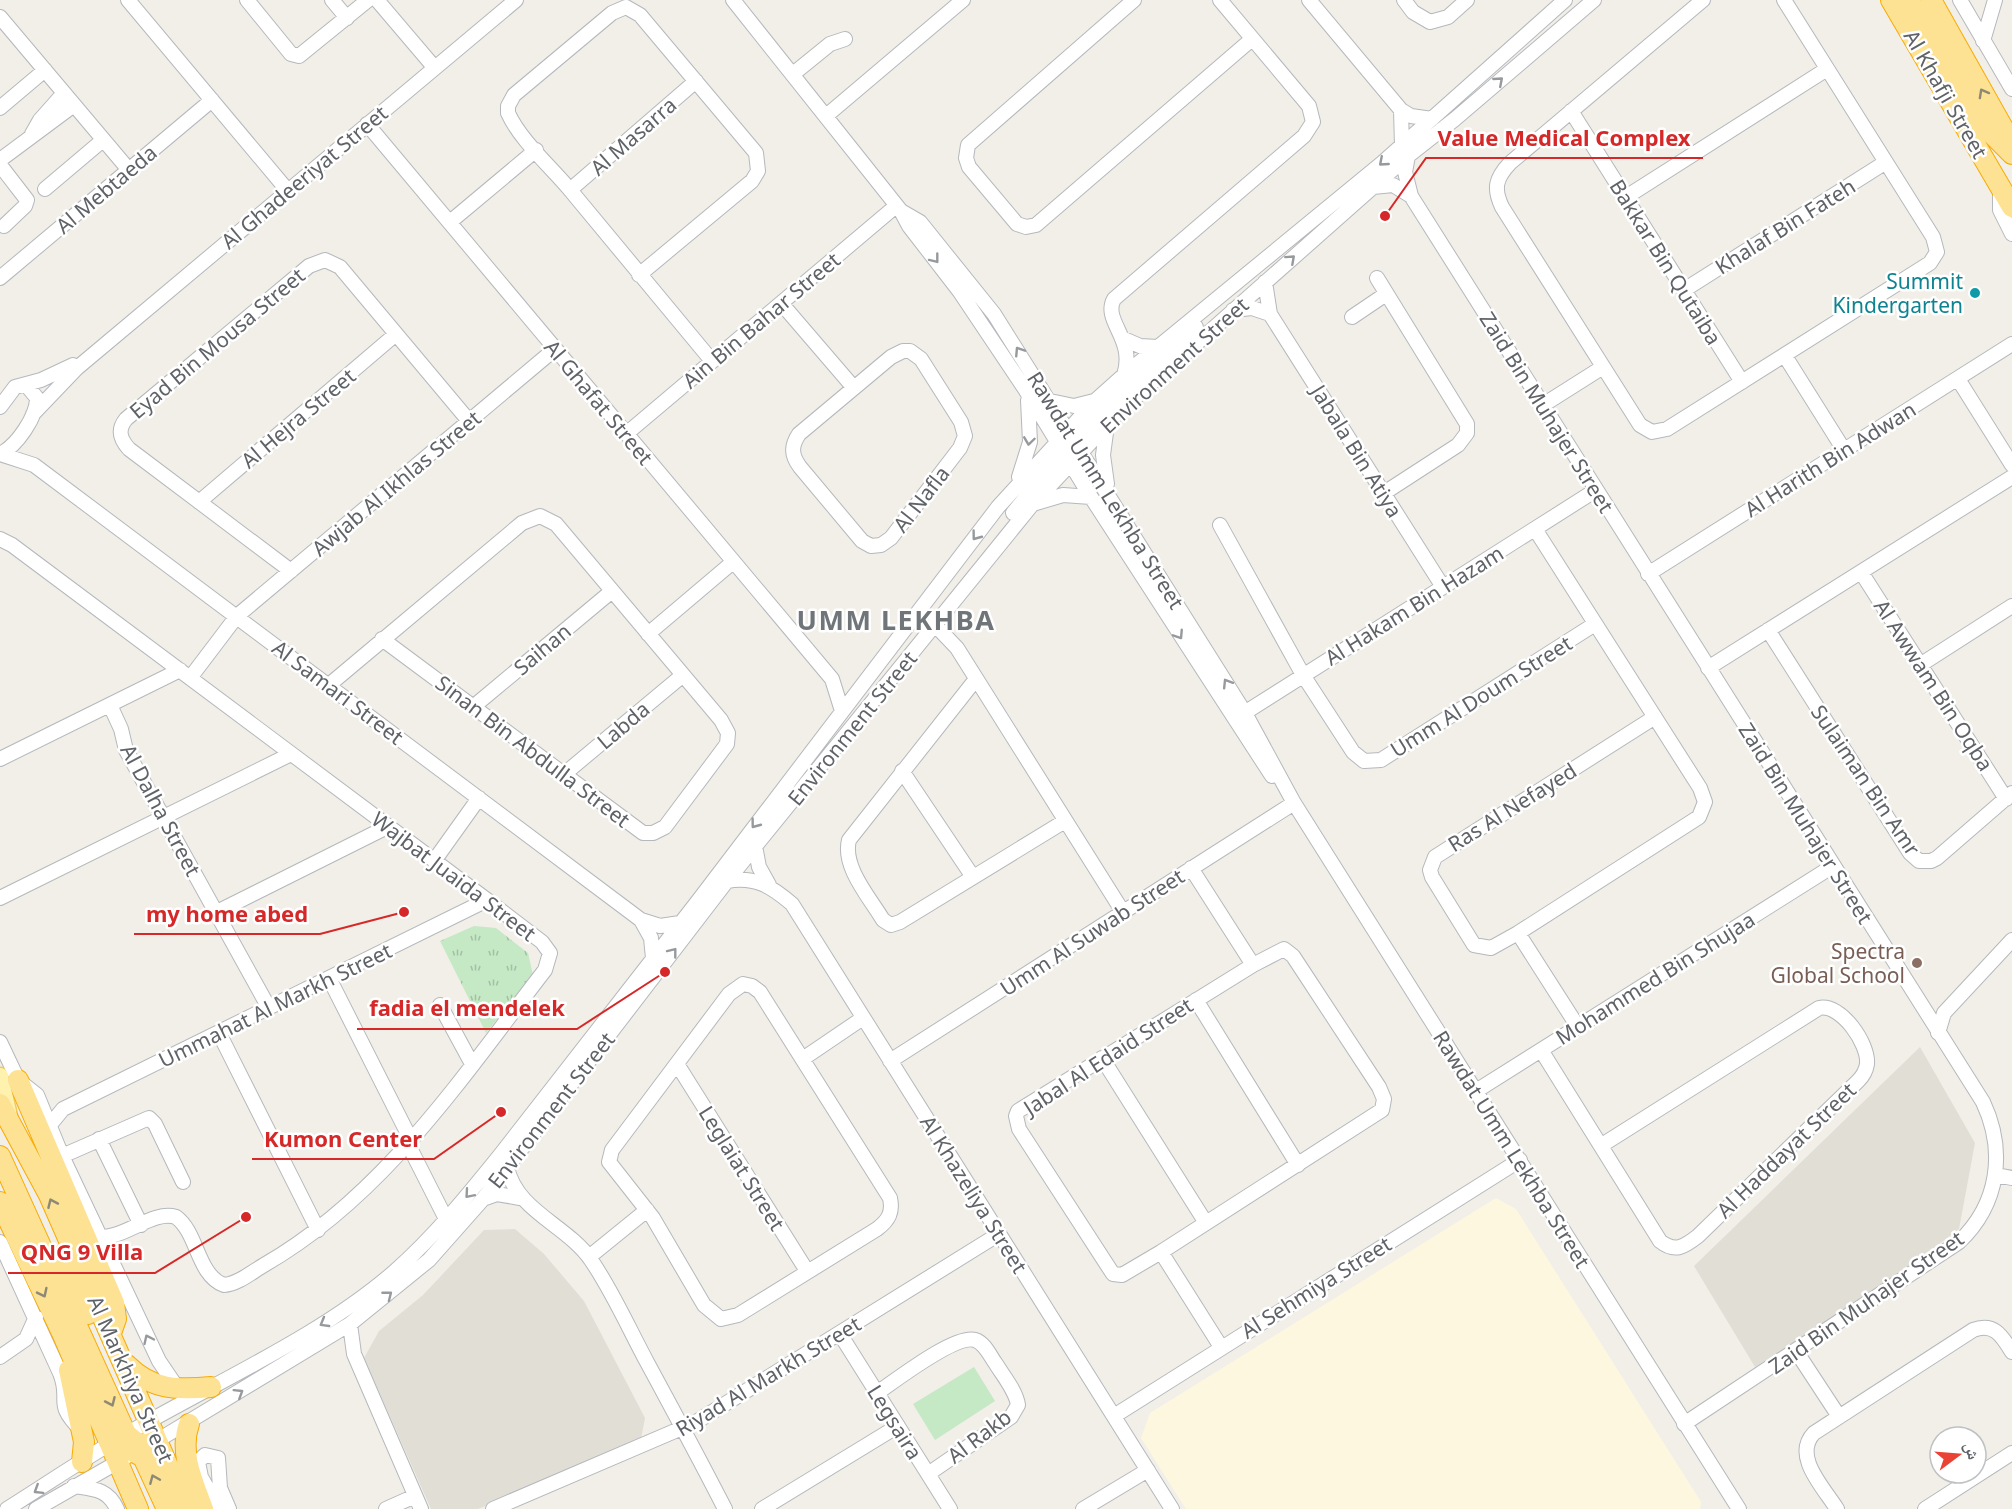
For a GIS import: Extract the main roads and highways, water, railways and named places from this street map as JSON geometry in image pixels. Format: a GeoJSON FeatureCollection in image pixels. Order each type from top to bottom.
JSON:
{"type":"FeatureCollection","features":[{"type":"Feature","properties":{"kind":"highway","name":"Al Khafji Street"},"geometry":{"type":"LineString","coordinates":[[1891,0],[2012,207]]}},
{"type":"Feature","properties":{"kind":"highway"},"geometry":{"type":"LineString","coordinates":[[1909,0],[1980,122],[2012,154]]}},
{"type":"Feature","properties":{"kind":"highway","name":"Al Khafji Street"},"geometry":{"type":"LineString","coordinates":[[1931,0],[2012,144]]}},
{"type":"Feature","properties":{"kind":"highway"},"geometry":{"type":"LineString","coordinates":[[9,1078],[114,1303],[116,1319],[111,1333]]}},
{"type":"Feature","properties":{"kind":"highway","name":"Al Markhiya Street"},"geometry":{"type":"LineString","coordinates":[[5,1112],[49,1195],[187,1509]]}},
{"type":"Feature","properties":{"kind":"highway"},"geometry":{"type":"LineString","coordinates":[[0,1156],[16,1187],[118,1446]]}},
{"type":"Feature","properties":{"kind":"highway"},"geometry":{"type":"LineString","coordinates":[[16,1187],[38,1208],[111,1364],[114,1367],[119,1366],[122,1359],[145,1380],[178,1389],[211,1387]]}},
{"type":"Feature","properties":{"kind":"highway","name":"Al Markhiya Street"},"geometry":{"type":"LineString","coordinates":[[0,1202],[56,1341],[118,1446],[138,1509]]}},
{"type":"Feature","properties":{"kind":"highway"},"geometry":{"type":"LineString","coordinates":[[56,1341],[82,1431],[85,1448],[82,1462]]}},
{"type":"Feature","properties":{"kind":"highway"},"geometry":{"type":"LineString","coordinates":[[189,1424],[185,1438],[186,1452],[203,1509]]}},
{"type":"Feature","properties":{"kind":"highway"},"geometry":{"type":"LineString","coordinates":[[118,1446],[157,1442]]}},
{"type":"Feature","properties":{"kind":"highway"},"geometry":{"type":"LineString","coordinates":[[118,1446],[137,1452],[146,1462],[166,1509]]}},
{"type":"Feature","properties":{"kind":"main road","name":"Al Markhiya Street"},"geometry":{"type":"LineString","coordinates":[[5,1112],[9,1078]]}},
{"type":"Feature","properties":{"kind":"place","name":"Value Medical Complex"},"geometry":{"type":"Point","coordinates":[1385,216]}},
{"type":"Feature","properties":{"kind":"place","name":"Summit Kindergarten"},"geometry":{"type":"Point","coordinates":[1975,293]}},
{"type":"Feature","properties":{"kind":"place","name":"my home abed"},"geometry":{"type":"Point","coordinates":[404,912]}},
{"type":"Feature","properties":{"kind":"place","name":"Spectra Global School"},"geometry":{"type":"Point","coordinates":[1917,963]}},
{"type":"Feature","properties":{"kind":"place","name":"fadia el mendelek"},"geometry":{"type":"Point","coordinates":[665,972]}},
{"type":"Feature","properties":{"kind":"place","name":"Kumon Center"},"geometry":{"type":"Point","coordinates":[501,1112]}},
{"type":"Feature","properties":{"kind":"place","name":"QNG 9 Villa"},"geometry":{"type":"Point","coordinates":[246,1217]}},
{"type":"Feature","properties":{"kind":"district","name":"UMM LEKHBA"},"geometry":{"type":"Point","coordinates":[896,619]}}]}
